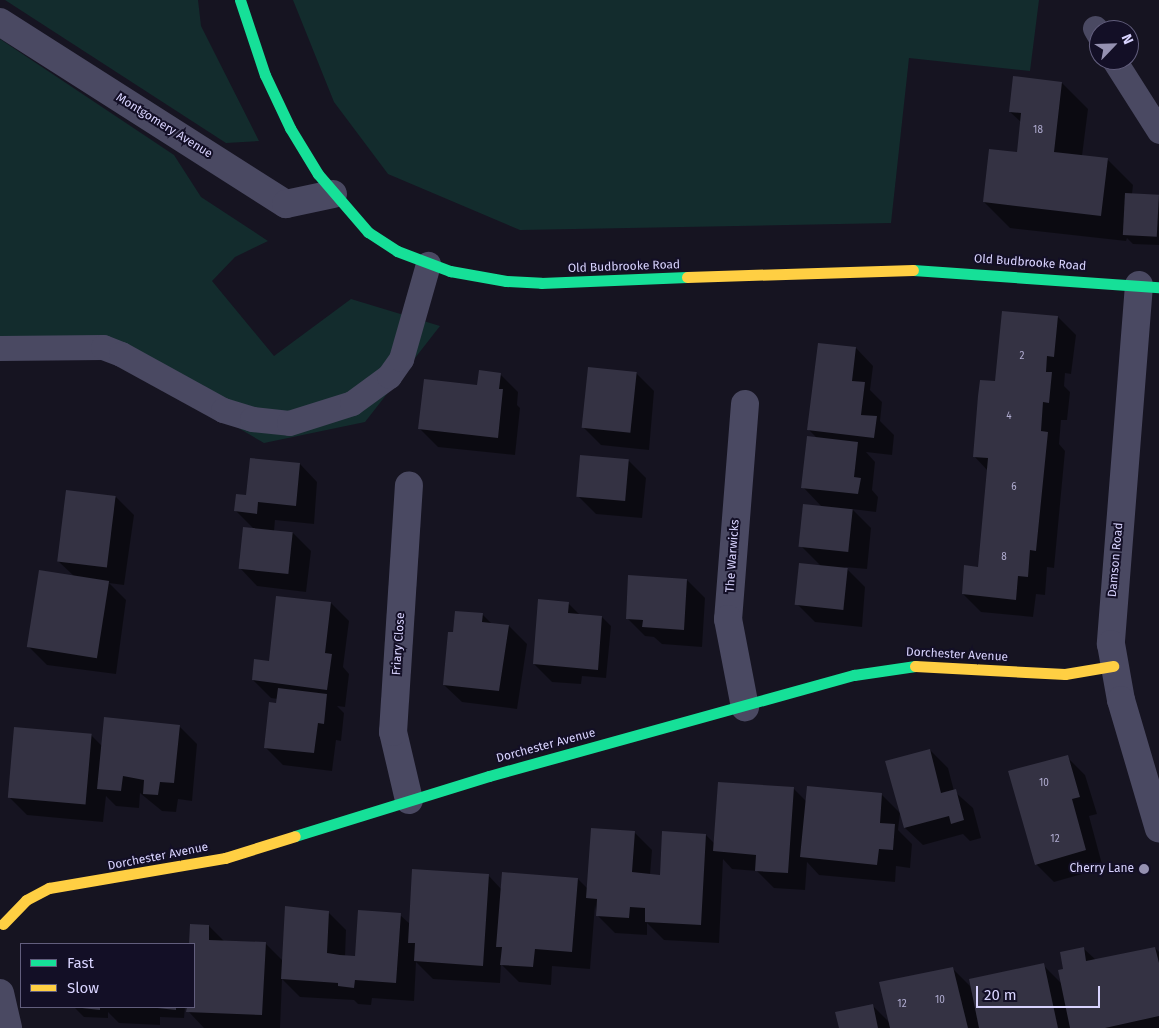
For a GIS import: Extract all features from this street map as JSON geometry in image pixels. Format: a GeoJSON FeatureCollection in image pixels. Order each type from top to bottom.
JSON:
{"type":"FeatureCollection","features":[{"type":"Feature","properties":{"kind":"street","name":"Old Budbrooke Road"},"geometry":{"type":"LineString","coordinates":[[240,0],[277,102],[303,152],[333,194],[368,232],[397,251],[428,264],[471,276],[541,283],[872,269],[954,271],[1149,286]]}},
{"type":"Feature","properties":{"kind":"street","name":"Montgomery Avenue"},"geometry":{"type":"LineString","coordinates":[[0,22],[286,204],[333,194]]}},
{"type":"Feature","properties":{"kind":"street","name":"Damson Road"},"geometry":{"type":"LineString","coordinates":[[1149,286],[1111,620],[1113,666],[1159,829]]}},
{"type":"Feature","properties":{"kind":"street","name":"The Warwicks"},"geometry":{"type":"LineString","coordinates":[[744,404],[728,619],[745,707]]}},
{"type":"Feature","properties":{"kind":"street","name":"Friary Close"},"geometry":{"type":"LineString","coordinates":[[409,486],[393,732],[409,800]]}},
{"type":"Feature","properties":{"kind":"street","name":"Dorchester Avenue"},"geometry":{"type":"LineString","coordinates":[[1,926],[26,900],[49,888],[116,879],[225,858],[409,800],[854,675],[901,666],[1065,674],[1113,666]]}},
{"type":"Feature","properties":{"kind":"street"},"geometry":{"type":"LineString","coordinates":[[0,993],[8,1028]]}},
{"type":"Feature","properties":{"kind":"lane"},"geometry":{"type":"LineString","coordinates":[[1120,70],[1159,131]]}},
{"type":"Feature","properties":{"kind":"lane"},"geometry":{"type":"LineString","coordinates":[[0,348],[103,347],[121,354],[223,410],[259,421],[289,423],[352,403],[389,376],[401,359],[428,264]]}},
{"type":"Feature","properties":{"kind":"green space"},"geometry":{"type":"Polygon","coordinates":[[[5,0],[198,0],[201,26],[259,141],[226,143],[5,0]]]}},
{"type":"Feature","properties":{"kind":"green space"},"geometry":{"type":"Polygon","coordinates":[[[293,0],[1039,0],[1030,71],[909,58],[891,223],[520,230],[388,174],[334,102],[293,0]]]}},
{"type":"Feature","properties":{"kind":"green space"},"geometry":{"type":"Polygon","coordinates":[[[0,39],[174,155],[201,197],[268,241],[235,257],[212,281],[274,356],[351,299],[440,326],[365,422],[264,443],[103,349],[0,351],[0,39]]]}},
{"type":"Feature","properties":{"kind":"building"},"geometry":{"type":"Polygon","coordinates":[[[1013,76],[1062,82],[1054,152],[1108,158],[1101,216],[983,202],[989,149],[1017,152],[1021,113],[1009,112],[1013,76]]]}},
{"type":"Feature","properties":{"kind":"building"},"geometry":{"type":"Polygon","coordinates":[[[1125,193],[1159,195],[1157,237],[1123,235],[1125,193]]]}},
{"type":"Feature","properties":{"kind":"building"},"geometry":{"type":"Polygon","coordinates":[[[1002,311],[1058,316],[1054,357],[1047,356],[1046,372],[1052,372],[1049,403],[1043,402],[1041,431],[1048,432],[1036,551],[1030,550],[1028,577],[1018,576],[1016,600],[962,594],[964,565],[978,567],[988,458],[973,457],[980,380],[995,381],[1002,311]]]}},
{"type":"Feature","properties":{"kind":"building"},"geometry":{"type":"Polygon","coordinates":[[[818,343],[856,347],[852,381],[865,382],[861,415],[877,416],[874,438],[807,430],[818,343]]]}},
{"type":"Feature","properties":{"kind":"building"},"geometry":{"type":"Polygon","coordinates":[[[588,367],[637,372],[630,433],[582,428],[588,367]]]}},
{"type":"Feature","properties":{"kind":"building"},"geometry":{"type":"Polygon","coordinates":[[[479,370],[501,373],[499,389],[503,389],[498,438],[418,429],[424,379],[477,385],[479,370]]]}},
{"type":"Feature","properties":{"kind":"building"},"geometry":{"type":"Polygon","coordinates":[[[807,436],[858,442],[854,477],[861,478],[858,494],[801,488],[807,436]]]}},
{"type":"Feature","properties":{"kind":"building"},"geometry":{"type":"Polygon","coordinates":[[[580,455],[629,459],[625,501],[576,497],[580,455]]]}},
{"type":"Feature","properties":{"kind":"building"},"geometry":{"type":"Polygon","coordinates":[[[250,458],[300,463],[296,506],[258,502],[257,514],[234,511],[236,494],[246,495],[250,458]]]}},
{"type":"Feature","properties":{"kind":"building"},"geometry":{"type":"Polygon","coordinates":[[[66,490],[116,496],[107,568],[57,561],[66,490]]]}},
{"type":"Feature","properties":{"kind":"building"},"geometry":{"type":"Polygon","coordinates":[[[803,504],[853,509],[848,552],[799,547],[803,504]]]}},
{"type":"Feature","properties":{"kind":"building"},"geometry":{"type":"Polygon","coordinates":[[[243,527],[293,532],[288,574],[239,569],[243,527]]]}},
{"type":"Feature","properties":{"kind":"building"},"geometry":{"type":"Polygon","coordinates":[[[799,563],[848,568],[843,610],[795,605],[799,563]]]}},
{"type":"Feature","properties":{"kind":"building"},"geometry":{"type":"Polygon","coordinates":[[[39,570],[109,581],[97,658],[27,647],[39,570]]]}},
{"type":"Feature","properties":{"kind":"building"},"geometry":{"type":"Polygon","coordinates":[[[628,575],[687,579],[684,630],[642,627],[643,620],[626,619],[628,575]]]}},
{"type":"Feature","properties":{"kind":"building"},"geometry":{"type":"Polygon","coordinates":[[[276,596],[331,602],[325,653],[332,654],[327,690],[252,680],[254,659],[269,661],[276,596]]]}},
{"type":"Feature","properties":{"kind":"building"},"geometry":{"type":"Polygon","coordinates":[[[538,599],[569,602],[568,613],[602,616],[598,670],[533,664],[538,599]]]}},
{"type":"Feature","properties":{"kind":"building"},"geometry":{"type":"Polygon","coordinates":[[[455,611],[483,613],[482,622],[509,625],[499,691],[443,685],[448,632],[453,632],[455,611]]]}},
{"type":"Feature","properties":{"kind":"building"},"geometry":{"type":"Polygon","coordinates":[[[278,688],[327,694],[324,724],[318,723],[314,753],[264,748],[269,702],[276,703],[278,688]]]}},
{"type":"Feature","properties":{"kind":"building"},"geometry":{"type":"Polygon","coordinates":[[[104,717],[180,725],[174,783],[160,782],[158,795],[143,794],[144,780],[123,776],[121,791],[97,789],[104,717]]]}},
{"type":"Feature","properties":{"kind":"building"},"geometry":{"type":"Polygon","coordinates":[[[14,727],[92,734],[86,805],[8,798],[14,727]]]}},
{"type":"Feature","properties":{"kind":"building"},"geometry":{"type":"Polygon","coordinates":[[[930,749],[941,793],[956,789],[964,820],[951,824],[949,816],[904,828],[885,761],[930,749]]]}},
{"type":"Feature","properties":{"kind":"building"},"geometry":{"type":"Polygon","coordinates":[[[1068,755],[1080,797],[1072,799],[1086,850],[1035,865],[1008,771],[1068,755]]]}},
{"type":"Feature","properties":{"kind":"building"},"geometry":{"type":"Polygon","coordinates":[[[718,782],[794,787],[788,873],[755,871],[756,855],[713,851],[718,782]]]}},
{"type":"Feature","properties":{"kind":"building"},"geometry":{"type":"Polygon","coordinates":[[[807,786],[882,793],[880,823],[895,824],[893,850],[879,849],[877,865],[800,857],[807,786]]]}},
{"type":"Feature","properties":{"kind":"building"},"geometry":{"type":"Polygon","coordinates":[[[591,828],[635,831],[632,872],[660,875],[662,831],[706,834],[701,925],[645,922],[645,908],[630,907],[629,918],[596,916],[597,899],[586,898],[591,828]]]}},
{"type":"Feature","properties":{"kind":"building"},"geometry":{"type":"Polygon","coordinates":[[[412,869],[489,874],[483,966],[414,961],[415,943],[408,943],[412,869]]]}},
{"type":"Feature","properties":{"kind":"building"},"geometry":{"type":"Polygon","coordinates":[[[502,872],[578,878],[572,952],[535,949],[533,967],[500,965],[502,947],[496,947],[502,872]]]}},
{"type":"Feature","properties":{"kind":"building"},"geometry":{"type":"Polygon","coordinates":[[[285,906],[329,911],[327,953],[355,956],[358,910],[401,913],[396,983],[355,980],[354,988],[338,986],[338,983],[281,979],[285,906]]]}},
{"type":"Feature","properties":{"kind":"building"},"geometry":{"type":"Polygon","coordinates":[[[190,924],[209,925],[209,940],[266,942],[262,1015],[186,1012],[187,1008],[195,1008],[195,943],[189,943],[190,924]]]}},
{"type":"Feature","properties":{"kind":"building"},"geometry":{"type":"Polygon","coordinates":[[[1084,947],[1086,961],[1155,947],[1159,963],[1159,1016],[1105,1028],[1070,1028],[1058,970],[1063,969],[1060,952],[1084,947]]]}},
{"type":"Feature","properties":{"kind":"building"},"geometry":{"type":"Polygon","coordinates":[[[1044,963],[1058,1028],[979,1028],[969,979],[1044,963]]]}},
{"type":"Feature","properties":{"kind":"building"},"geometry":{"type":"Polygon","coordinates":[[[953,967],[968,1028],[890,1028],[879,982],[953,967]]]}},
{"type":"Feature","properties":{"kind":"building"},"geometry":{"type":"Polygon","coordinates":[[[873,1004],[878,1028],[839,1028],[835,1012],[873,1004]]]}},
{"type":"Feature","properties":{"kind":"building"},"geometry":{"type":"Polygon","coordinates":[[[82,1008],[100,1008],[100,1010],[82,1008]]]}},
{"type":"Feature","properties":{"kind":"building"},"geometry":{"type":"Polygon","coordinates":[[[157,1008],[176,1008],[176,1010],[157,1008]]]}},
{"type":"Feature","properties":{"kind":"traffic: fast"},"geometry":{"type":"LineString","coordinates":[[240,0],[265,75],[290,128],[318,174],[368,232],[397,251],[450,271],[506,281],[541,283],[687,277]]}},
{"type":"Feature","properties":{"kind":"traffic: fast"},"geometry":{"type":"LineString","coordinates":[[913,270],[1159,287]]}},
{"type":"Feature","properties":{"kind":"traffic: fast"},"geometry":{"type":"LineString","coordinates":[[295,836],[489,776],[854,675],[915,666]]}},
{"type":"Feature","properties":{"kind":"traffic: slow"},"geometry":{"type":"LineString","coordinates":[[687,277],[913,270]]}},
{"type":"Feature","properties":{"kind":"traffic: slow"},"geometry":{"type":"LineString","coordinates":[[915,666],[1065,674],[1113,666]]}},
{"type":"Feature","properties":{"kind":"traffic: slow"},"geometry":{"type":"LineString","coordinates":[[3,924],[26,900],[49,888],[225,858],[295,836]]}},
{"type":"Feature","properties":{"kind":"place","name":"Cherry Lane"},"geometry":{"type":"Point","coordinates":[1144,869]}}]}
